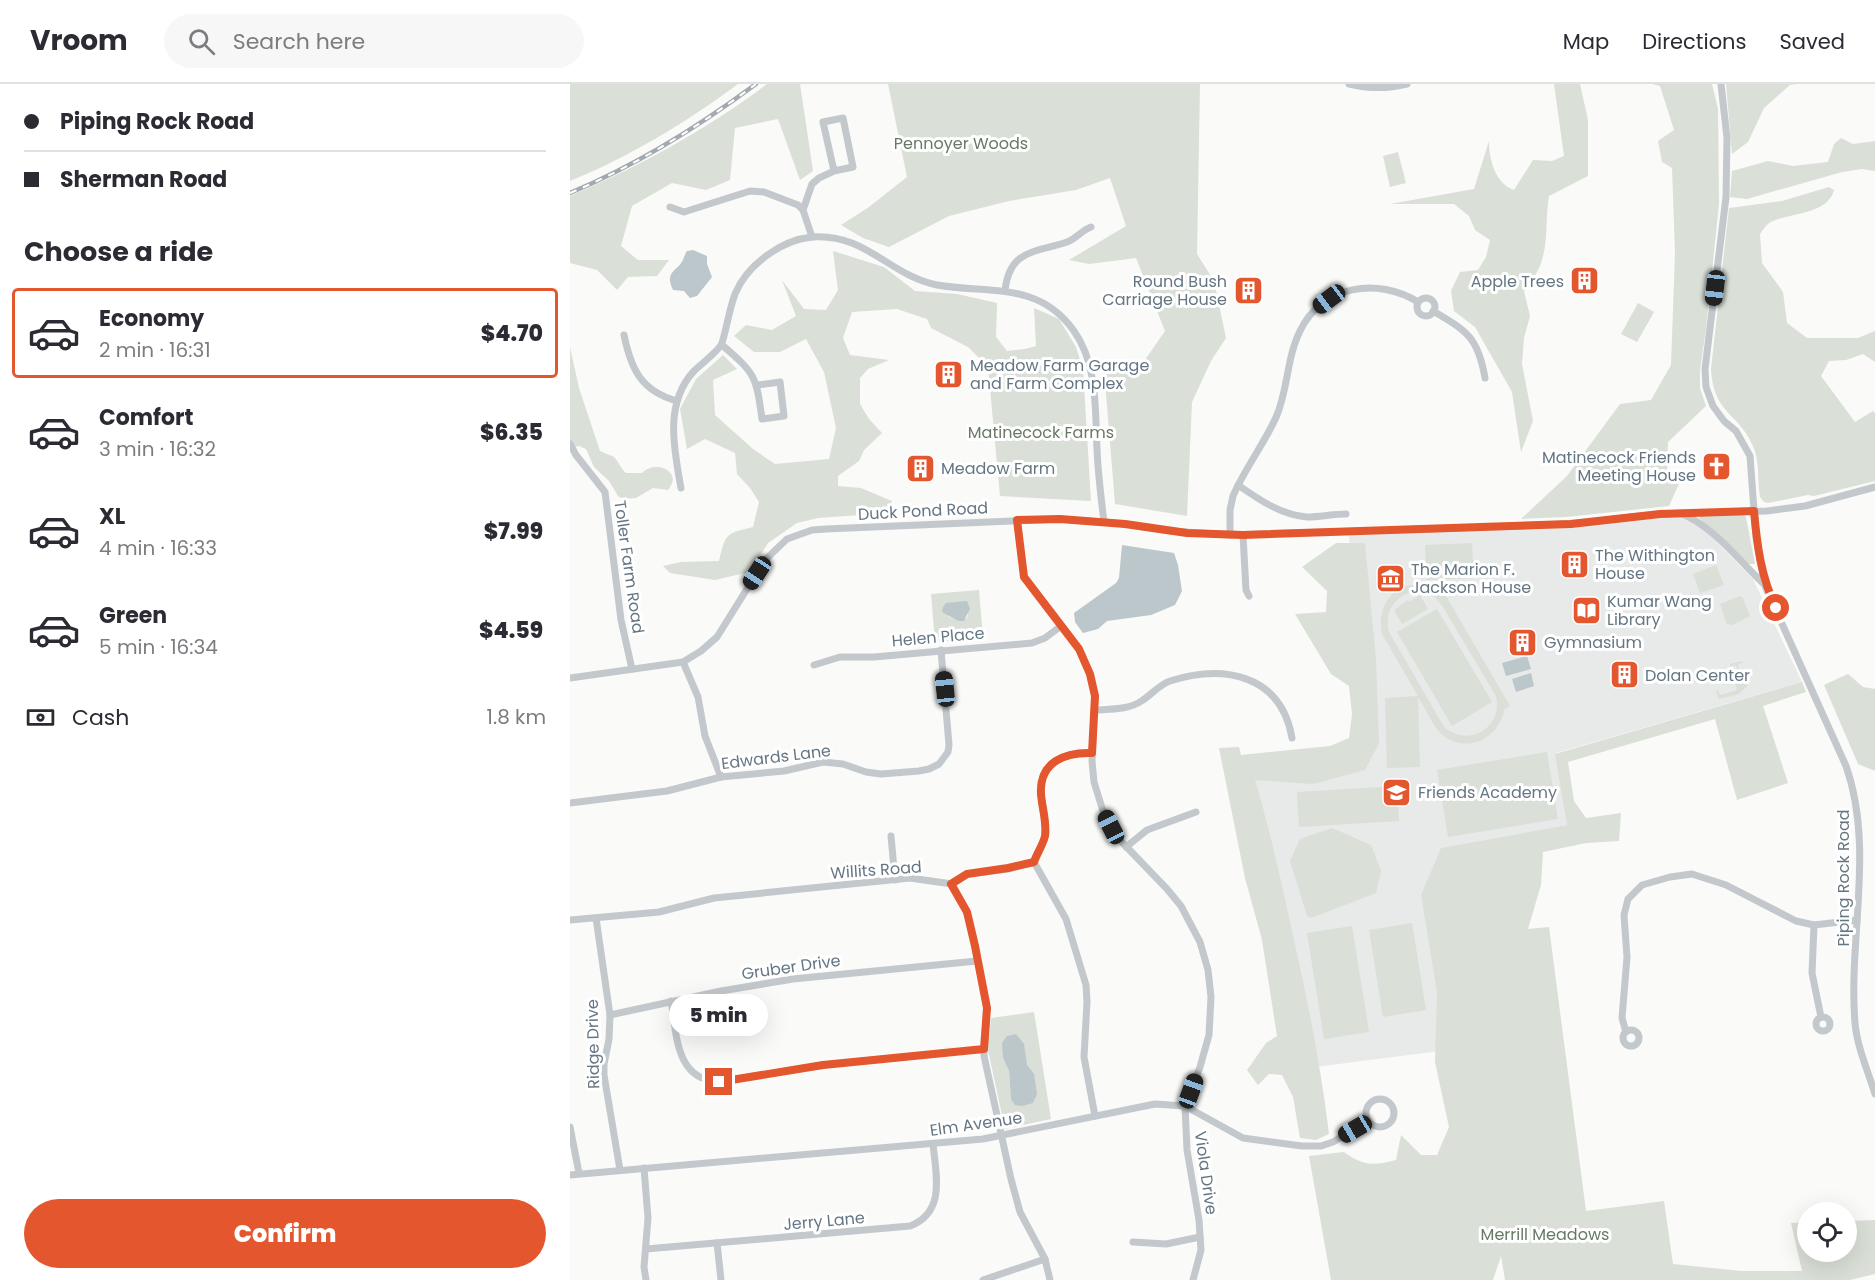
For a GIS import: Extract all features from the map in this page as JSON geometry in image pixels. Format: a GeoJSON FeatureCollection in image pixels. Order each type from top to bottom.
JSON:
{"type":"FeatureCollection","features":[{"type":"Feature","properties":{"kind":"street"},"geometry":{"type":"LineString","coordinates":[[1349,84],[1373,88],[1391,88],[1407,84]]}},
{"type":"Feature","properties":{"kind":"street","name":"Piping Rock Road"},"geometry":{"type":"LineString","coordinates":[[1720,84],[1727,138],[1726,197],[1705,369],[1706,387],[1713,406],[1724,421],[1736,431],[1749,450],[1758,550],[1765,586],[1854,788],[1859,826],[1855,1026],[1875,1094]]}},
{"type":"Feature","properties":{"kind":"street"},"geometry":{"type":"LineString","coordinates":[[803,210],[812,184],[834,171],[853,167],[843,118],[823,122],[834,171]]}},
{"type":"Feature","properties":{"kind":"street"},"geometry":{"type":"LineString","coordinates":[[670,207],[684,212],[757,190],[798,205],[803,210],[812,237]]}},
{"type":"Feature","properties":{"kind":"street"},"geometry":{"type":"LineString","coordinates":[[1005,290],[1009,271],[1020,258],[1038,249],[1072,240],[1091,227]]}},
{"type":"Feature","properties":{"kind":"street"},"geometry":{"type":"LineString","coordinates":[[681,488],[674,442],[673,419],[677,401],[691,374],[722,345],[736,294],[743,281],[757,265],[783,245],[812,237],[831,238],[860,246],[901,271],[931,284],[1005,290],[1026,295],[1055,310],[1075,332],[1084,349],[1092,377],[1104,522]]}},
{"type":"Feature","properties":{"kind":"street"},"geometry":{"type":"LineString","coordinates":[[1230,535],[1230,510],[1238,485],[1278,412],[1294,344],[1300,329],[1329,299],[1351,290],[1380,287],[1406,294],[1418,302]]}},
{"type":"Feature","properties":{"kind":"street"},"geometry":{"type":"LineString","coordinates":[[1429,299],[1434,306],[1433,311],[1428,316],[1420,314],[1417,307],[1418,302],[1429,299]]}},
{"type":"Feature","properties":{"kind":"street"},"geometry":{"type":"LineString","coordinates":[[1433,311],[1461,328],[1474,343],[1481,358],[1485,378]]}},
{"type":"Feature","properties":{"kind":"street"},"geometry":{"type":"LineString","coordinates":[[624,335],[628,354],[642,381],[651,391],[677,401]]}},
{"type":"Feature","properties":{"kind":"street"},"geometry":{"type":"LineString","coordinates":[[722,345],[748,367],[758,385],[762,419],[784,416],[780,382],[758,385]]}},
{"type":"Feature","properties":{"kind":"street","name":"Toller Farm Road"},"geometry":{"type":"LineString","coordinates":[[570,444],[605,492],[621,620],[632,669]]}},
{"type":"Feature","properties":{"kind":"street"},"geometry":{"type":"LineString","coordinates":[[1238,485],[1259,500],[1283,512],[1307,517],[1346,514]]}},
{"type":"Feature","properties":{"kind":"street","name":"Duck Pond Road"},"geometry":{"type":"LineString","coordinates":[[570,678],[683,662],[717,637],[765,560],[780,544],[796,535],[826,529],[1060,519],[1171,531],[1243,535],[1571,524],[1678,513],[1754,511],[1805,506],[1875,487]]}},
{"type":"Feature","properties":{"kind":"street"},"geometry":{"type":"LineString","coordinates":[[1678,513],[1693,519],[1711,532],[1765,586]]}},
{"type":"Feature","properties":{"kind":"street","name":"Viola Drive"},"geometry":{"type":"LineString","coordinates":[[1017,520],[1024,577],[1079,649],[1087,664],[1094,690],[1092,753],[1094,782],[1099,800],[1111,827],[1126,847],[1167,889],[1180,906],[1200,942],[1206,963],[1211,998],[1209,1035],[1185,1106],[1186,1150],[1199,1220],[1201,1256],[1193,1280]]}},
{"type":"Feature","properties":{"kind":"street"},"geometry":{"type":"LineString","coordinates":[[1243,535],[1246,590],[1249,596]]}},
{"type":"Feature","properties":{"kind":"street","name":"Helen Place"},"geometry":{"type":"LineString","coordinates":[[814,665],[840,657],[874,657],[1032,643],[1045,638],[1061,626]]}},
{"type":"Feature","properties":{"kind":"street","name":"Edwards Lane"},"geometry":{"type":"LineString","coordinates":[[570,803],[668,791],[721,777],[784,771],[823,762],[837,763],[881,774],[919,771],[934,767],[945,757],[949,745],[941,650]]}},
{"type":"Feature","properties":{"kind":"street"},"geometry":{"type":"LineString","coordinates":[[683,662],[698,697],[705,736],[721,777]]}},
{"type":"Feature","properties":{"kind":"street"},"geometry":{"type":"LineString","coordinates":[[1095,710],[1131,707],[1170,681],[1214,673],[1235,674],[1260,685],[1276,701],[1290,728],[1292,738]]}},
{"type":"Feature","properties":{"kind":"street"},"geometry":{"type":"LineString","coordinates":[[1034,862],[1045,835],[1041,793],[1044,773],[1056,759],[1066,754],[1092,753]]}},
{"type":"Feature","properties":{"kind":"street"},"geometry":{"type":"LineString","coordinates":[[1126,847],[1151,828],[1196,812]]}},
{"type":"Feature","properties":{"kind":"street"},"geometry":{"type":"LineString","coordinates":[[891,836],[895,880]]}},
{"type":"Feature","properties":{"kind":"street"},"geometry":{"type":"LineString","coordinates":[[1034,862],[967,874],[951,884],[969,918],[987,1008],[984,1049],[1001,1136],[1020,1212],[1045,1259],[1050,1280]]}},
{"type":"Feature","properties":{"kind":"street"},"geometry":{"type":"LineString","coordinates":[[1034,862],[1066,919],[1084,979],[1087,1002],[1084,1057],[1095,1116]]}},
{"type":"Feature","properties":{"kind":"street"},"geometry":{"type":"LineString","coordinates":[[1626,1032],[1622,1018],[1627,957],[1624,915],[1628,899],[1642,885],[1682,874],[1704,876],[1788,918],[1814,925],[1857,920]]}},
{"type":"Feature","properties":{"kind":"street","name":"Willits Road"},"geometry":{"type":"LineString","coordinates":[[570,920],[659,912],[714,898],[895,880],[918,879],[951,884]]}},
{"type":"Feature","properties":{"kind":"street","name":"Ridge Drive"},"geometry":{"type":"LineString","coordinates":[[596,918],[610,1015],[604,1074],[620,1170]]}},
{"type":"Feature","properties":{"kind":"street"},"geometry":{"type":"LineString","coordinates":[[1814,925],[1812,973],[1821,1017]]}},
{"type":"Feature","properties":{"kind":"street","name":"Gruber Drive"},"geometry":{"type":"LineString","coordinates":[[610,1015],[671,1001],[793,979],[977,961]]}},
{"type":"Feature","properties":{"kind":"street"},"geometry":{"type":"LineString","coordinates":[[671,1001],[682,1059],[695,1075],[710,1082],[823,1065],[984,1049]]}},
{"type":"Feature","properties":{"kind":"street","name":"Elm Avenue"},"geometry":{"type":"LineString","coordinates":[[1385,1100],[1394,1110],[1393,1119],[1386,1126],[1377,1127],[1367,1121],[1366,1109],[1372,1101],[1385,1100]]}},
{"type":"Feature","properties":{"kind":"street","name":"Elm Avenue"},"geometry":{"type":"LineString","coordinates":[[570,1175],[933,1144],[1001,1136],[1155,1104],[1185,1106],[1243,1138],[1302,1146],[1321,1146],[1333,1142],[1367,1121]]}},
{"type":"Feature","properties":{"kind":"street"},"geometry":{"type":"LineString","coordinates":[[570,1127],[579,1173]]}},
{"type":"Feature","properties":{"kind":"street","name":"Jerry Lane"},"geometry":{"type":"LineString","coordinates":[[646,1249],[901,1228],[917,1224],[931,1212],[936,1198],[933,1144]]}},
{"type":"Feature","properties":{"kind":"street"},"geometry":{"type":"LineString","coordinates":[[644,1168],[648,1218],[644,1267],[646,1280]]}},
{"type":"Feature","properties":{"kind":"street"},"geometry":{"type":"LineString","coordinates":[[1133,1242],[1166,1244],[1200,1237]]}},
{"type":"Feature","properties":{"kind":"street"},"geometry":{"type":"LineString","coordinates":[[717,1244],[721,1280]]}},
{"type":"Feature","properties":{"kind":"street"},"geometry":{"type":"LineString","coordinates":[[983,1280],[1045,1259]]}},
{"type":"Feature","properties":{"kind":"shaded area"},"geometry":{"type":"Polygon","coordinates":[[[693,250],[707,256],[707,264],[712,277],[697,296],[690,298],[684,291],[673,290],[670,279],[672,272],[683,260],[687,251],[693,250]]]}},
{"type":"Feature","properties":{"kind":"shaded area","name":"Friends Academy"},"geometry":{"type":"Polygon","coordinates":[[[1677,516],[1690,521],[1708,533],[1753,579],[1802,682],[1556,753],[1567,825],[1442,848],[1455,1049],[1292,1070],[1225,759],[1330,749],[1363,737],[1349,535],[1574,526],[1677,516]]]}},
{"type":"Feature","properties":{"kind":"shaded area"},"geometry":{"type":"Polygon","coordinates":[[[1122,545],[1174,553],[1182,591],[1175,605],[1151,615],[1107,621],[1098,629],[1083,633],[1075,622],[1074,613],[1116,583],[1119,578],[1122,545]]]}},
{"type":"Feature","properties":{"kind":"shaded area"},"geometry":{"type":"Polygon","coordinates":[[[967,601],[970,609],[964,621],[958,621],[942,612],[946,603],[967,601]]]}},
{"type":"Feature","properties":{"kind":"shaded area"},"geometry":{"type":"Polygon","coordinates":[[[1527,656],[1531,669],[1506,676],[1502,663],[1527,656]]]}},
{"type":"Feature","properties":{"kind":"shaded area"},"geometry":{"type":"Polygon","coordinates":[[[1531,673],[1534,686],[1516,692],[1512,679],[1531,673]]]}},
{"type":"Feature","properties":{"kind":"shaded area"},"geometry":{"type":"Polygon","coordinates":[[[1016,1034],[1024,1044],[1027,1065],[1034,1074],[1037,1094],[1033,1103],[1022,1106],[1015,1105],[1011,1099],[1009,1071],[1003,1058],[1002,1043],[1007,1036],[1016,1034]]]}},
{"type":"Feature","properties":{"kind":"green space"},"geometry":{"type":"Polygon","coordinates":[[[570,84],[738,84],[657,138],[570,181],[570,84]]]}},
{"type":"Feature","properties":{"kind":"green space"},"geometry":{"type":"Polygon","coordinates":[[[767,84],[800,84],[813,171],[800,180],[778,119],[735,128],[730,180],[706,190],[672,183],[632,206],[621,246],[638,260],[669,260],[657,276],[628,277],[617,290],[597,270],[570,263],[570,196],[672,146],[722,116],[767,84]]]}},
{"type":"Feature","properties":{"kind":"green space","name":"Pennoyer Woods"},"geometry":{"type":"Polygon","coordinates":[[[888,84],[1200,84],[1197,254],[1214,281],[1226,338],[1211,361],[1192,402],[1187,516],[1115,504],[1104,369],[1138,370],[1165,331],[1136,258],[1089,264],[1069,260],[1126,226],[1110,178],[1076,190],[1009,201],[949,216],[889,247],[863,238],[841,225],[869,207],[907,177],[888,84]]]}},
{"type":"Feature","properties":{"kind":"green space"},"geometry":{"type":"Polygon","coordinates":[[[1554,84],[1580,84],[1588,120],[1588,176],[1549,196],[1543,256],[1533,279],[1524,291],[1530,316],[1524,338],[1522,364],[1533,421],[1521,452],[1512,392],[1475,327],[1454,311],[1451,291],[1460,272],[1478,270],[1486,257],[1490,240],[1475,230],[1469,216],[1454,204],[1390,204],[1474,189],[1489,141],[1494,170],[1507,187],[1514,190],[1533,160],[1552,161],[1564,156],[1554,84]]]}},
{"type":"Feature","properties":{"kind":"green space"},"geometry":{"type":"Polygon","coordinates":[[[1652,84],[1712,84],[1718,109],[1719,204],[1700,370],[1700,388],[1706,406],[1668,442],[1667,474],[1683,475],[1669,506],[1566,517],[1521,519],[1567,476],[1620,404],[1651,400],[1671,365],[1675,253],[1672,168],[1662,162],[1658,141],[1674,130],[1660,86],[1652,84]]]}},
{"type":"Feature","properties":{"kind":"green space"},"geometry":{"type":"Polygon","coordinates":[[[1726,84],[1797,84],[1790,85],[1764,108],[1748,142],[1732,154],[1726,84]]]}},
{"type":"Feature","properties":{"kind":"green space"},"geometry":{"type":"Polygon","coordinates":[[[1841,138],[1853,144],[1875,141],[1875,171],[1862,169],[1842,172],[1747,199],[1730,197],[1732,171],[1768,161],[1793,166],[1828,162],[1834,144],[1841,138]]]}},
{"type":"Feature","properties":{"kind":"green space"},"geometry":{"type":"Polygon","coordinates":[[[1398,152],[1406,183],[1390,187],[1383,156],[1398,152]]]}},
{"type":"Feature","properties":{"kind":"green space"},"geometry":{"type":"Polygon","coordinates":[[[1829,187],[1834,190],[1825,204],[1808,212],[1773,221],[1765,227],[1760,234],[1762,263],[1783,292],[1787,323],[1807,338],[1858,338],[1875,331],[1875,362],[1863,354],[1846,360],[1829,361],[1821,376],[1855,422],[1873,411],[1875,413],[1875,481],[1814,496],[1808,495],[1768,503],[1760,497],[1758,465],[1753,446],[1741,426],[1716,395],[1711,369],[1729,208],[1782,201],[1829,187]]]}},
{"type":"Feature","properties":{"kind":"green space","name":"Matinecock Farms"},"geometry":{"type":"Polygon","coordinates":[[[833,251],[884,267],[915,291],[957,294],[997,303],[996,337],[1007,351],[1036,346],[1034,308],[1059,319],[1076,347],[1083,369],[1091,501],[1000,496],[988,367],[968,347],[931,328],[927,319],[897,309],[852,312],[843,338],[850,355],[889,360],[868,369],[860,378],[860,404],[869,419],[882,433],[864,450],[859,461],[838,476],[838,486],[861,488],[892,501],[888,513],[818,518],[797,523],[768,543],[749,572],[715,580],[670,573],[663,566],[681,562],[719,561],[728,536],[753,527],[759,502],[737,474],[735,453],[705,439],[687,449],[680,409],[696,379],[723,355],[737,369],[713,380],[715,415],[753,449],[775,464],[829,459],[836,428],[824,372],[806,339],[780,352],[754,352],[734,336],[746,325],[772,330],[796,316],[782,280],[804,309],[826,310],[838,290],[833,251]]]}},
{"type":"Feature","properties":{"kind":"green space"},"geometry":{"type":"Polygon","coordinates":[[[1638,303],[1654,312],[1637,342],[1621,334],[1638,303]]]}},
{"type":"Feature","properties":{"kind":"green space"},"geometry":{"type":"Polygon","coordinates":[[[570,347],[579,388],[600,451],[614,457],[626,473],[642,473],[654,467],[661,467],[673,478],[668,490],[653,488],[636,498],[623,499],[594,467],[586,449],[579,446],[574,447],[570,452],[570,347]]]}},
{"type":"Feature","properties":{"kind":"green space"},"geometry":{"type":"Polygon","coordinates":[[[1701,514],[1742,514],[1746,517],[1755,564],[1749,564],[1699,518],[1701,514]]]}},
{"type":"Feature","properties":{"kind":"green space"},"geometry":{"type":"Polygon","coordinates":[[[1336,543],[1365,543],[1376,660],[1379,743],[1365,770],[1313,784],[1255,780],[1279,874],[1318,1058],[1329,1134],[1316,1140],[1300,1138],[1293,1097],[1282,1075],[1269,1074],[1258,1085],[1247,1070],[1266,1043],[1277,1036],[1262,940],[1245,878],[1219,748],[1239,747],[1241,755],[1330,746],[1349,738],[1352,714],[1349,686],[1331,674],[1295,614],[1326,612],[1327,591],[1302,567],[1336,543]]]}},
{"type":"Feature","properties":{"kind":"green space"},"geometry":{"type":"Polygon","coordinates":[[[1472,543],[1474,578],[1427,580],[1425,545],[1472,543]]]}},
{"type":"Feature","properties":{"kind":"green space"},"geometry":{"type":"Polygon","coordinates":[[[1716,565],[1724,585],[1700,593],[1693,574],[1716,565]]]}},
{"type":"Feature","properties":{"kind":"green space"},"geometry":{"type":"Polygon","coordinates":[[[1439,584],[1510,706],[1504,710],[1501,720],[1489,735],[1472,743],[1463,743],[1453,741],[1440,732],[1418,698],[1420,767],[1387,768],[1385,698],[1418,696],[1382,634],[1383,609],[1392,595],[1406,586],[1439,584]],[[1414,592],[1400,598],[1388,616],[1389,632],[1444,727],[1464,736],[1473,735],[1489,725],[1494,717],[1497,707],[1496,696],[1435,597],[1423,592],[1414,592]]]}},
{"type":"Feature","properties":{"kind":"green space"},"geometry":{"type":"Polygon","coordinates":[[[979,590],[983,638],[935,642],[931,594],[979,590]],[[954,602],[948,616],[958,621],[967,618],[968,614],[961,602],[954,602]]]}},
{"type":"Feature","properties":{"kind":"green space"},"geometry":{"type":"Polygon","coordinates":[[[1420,595],[1428,609],[1402,624],[1394,610],[1420,595]]]}},
{"type":"Feature","properties":{"kind":"green space"},"geometry":{"type":"Polygon","coordinates":[[[1740,596],[1750,616],[1732,625],[1727,624],[1720,604],[1740,596]]]}},
{"type":"Feature","properties":{"kind":"green space"},"geometry":{"type":"Polygon","coordinates":[[[1437,609],[1492,702],[1452,726],[1397,632],[1437,609]]]}},
{"type":"Feature","properties":{"kind":"green space"},"geometry":{"type":"Polygon","coordinates":[[[1742,661],[1743,663],[1738,664],[1742,680],[1746,679],[1747,686],[1739,694],[1719,699],[1716,690],[1720,695],[1737,690],[1735,682],[1740,680],[1736,665],[1730,666],[1730,664],[1742,661]]]}},
{"type":"Feature","properties":{"kind":"green space"},"geometry":{"type":"Polygon","coordinates":[[[1848,674],[1863,687],[1875,689],[1875,771],[1858,764],[1824,685],[1848,674]]]}},
{"type":"Feature","properties":{"kind":"green space","name":"Merrill Meadows"},"geometry":{"type":"Polygon","coordinates":[[[1802,682],[1806,692],[1763,706],[1788,783],[1737,800],[1715,719],[1568,762],[1574,801],[1586,818],[1621,813],[1619,841],[1586,843],[1543,852],[1541,885],[1528,929],[1549,927],[1586,1211],[1664,1201],[1673,1264],[1741,1271],[1802,1271],[1800,1262],[1857,1262],[1857,1221],[1875,1220],[1875,1274],[1850,1280],[1505,1280],[1501,1256],[1493,1280],[1331,1280],[1309,1156],[1344,1152],[1369,1164],[1388,1162],[1396,1160],[1401,1135],[1421,1155],[1437,1155],[1449,1127],[1435,1062],[1437,992],[1421,895],[1441,848],[1567,825],[1555,754],[1802,682]]]}},
{"type":"Feature","properties":{"kind":"green space"},"geometry":{"type":"Polygon","coordinates":[[[1547,752],[1558,819],[1448,837],[1437,770],[1547,752]]]}},
{"type":"Feature","properties":{"kind":"green space"},"geometry":{"type":"Polygon","coordinates":[[[1397,786],[1399,821],[1299,827],[1297,792],[1397,786]]]}},
{"type":"Feature","properties":{"kind":"green space"},"geometry":{"type":"Polygon","coordinates":[[[1332,828],[1371,845],[1381,871],[1376,893],[1311,918],[1307,916],[1290,861],[1300,839],[1332,828]]]}},
{"type":"Feature","properties":{"kind":"green space"},"geometry":{"type":"Polygon","coordinates":[[[1412,923],[1426,1010],[1383,1017],[1369,930],[1412,923]]]}},
{"type":"Feature","properties":{"kind":"green space"},"geometry":{"type":"Polygon","coordinates":[[[1352,926],[1369,1032],[1324,1039],[1307,933],[1352,926]]]}},
{"type":"Feature","properties":{"kind":"green space"},"geometry":{"type":"Polygon","coordinates":[[[1034,1012],[1051,1119],[1005,1129],[988,1050],[991,1018],[1034,1012]],[[1003,1058],[1009,1071],[1011,1098],[1027,1065],[1003,1058]]]}},
{"type":"Feature","properties":{"kind":"green space"},"geometry":{"type":"Polygon","coordinates":[[[1791,1223],[1797,1223],[1797,1249],[1791,1223]]]}},
{"type":"Feature","properties":{"kind":"railway"},"geometry":{"type":"LineString","coordinates":[[570,193],[666,144],[756,84]]}},
{"type":"Feature","properties":{"kind":"place","name":"Apple Trees"},"geometry":{"type":"Point","coordinates":[1585,281]}},
{"type":"Feature","properties":{"kind":"place","name":"Round Bush Carriage House"},"geometry":{"type":"Point","coordinates":[1248,290]}},
{"type":"Feature","properties":{"kind":"place","name":"Meadow Farm Garage and Farm Complex"},"geometry":{"type":"Point","coordinates":[949,374]}},
{"type":"Feature","properties":{"kind":"place","name":"Matinecock Friends Meeting House"},"geometry":{"type":"Point","coordinates":[1717,466]}},
{"type":"Feature","properties":{"kind":"place","name":"Meadow Farm"},"geometry":{"type":"Point","coordinates":[920,468]}},
{"type":"Feature","properties":{"kind":"place","name":"The Withington House"},"geometry":{"type":"Point","coordinates":[1574,564]}},
{"type":"Feature","properties":{"kind":"place","name":"The Marion F. Jackson House"},"geometry":{"type":"Point","coordinates":[1390,578]}},
{"type":"Feature","properties":{"kind":"place","name":"Kumar Wang Library"},"geometry":{"type":"Point","coordinates":[1586,610]}},
{"type":"Feature","properties":{"kind":"place","name":"Gymnasium"},"geometry":{"type":"Point","coordinates":[1523,642]}},
{"type":"Feature","properties":{"kind":"place","name":"Dolan Center"},"geometry":{"type":"Point","coordinates":[1624,675]}},
{"type":"Feature","properties":{"kind":"place","name":"Friends Academy"},"geometry":{"type":"Point","coordinates":[1397,792]}},
{"type":"Feature","properties":{"kind":"route"},"geometry":{"type":"LineString","coordinates":[[719,1082],[823,1065],[984,1049],[987,1008],[975,946],[967,912],[951,884],[967,874],[1034,862],[1045,835],[1041,793],[1044,773],[1056,759],[1066,754],[1092,753],[1095,726],[1095,696],[1087,664],[1069,635],[1024,577],[1017,520],[1060,519],[1125,524],[1187,533],[1243,535],[1571,524],[1660,514],[1754,511],[1765,586],[1776,608]]}}]}
